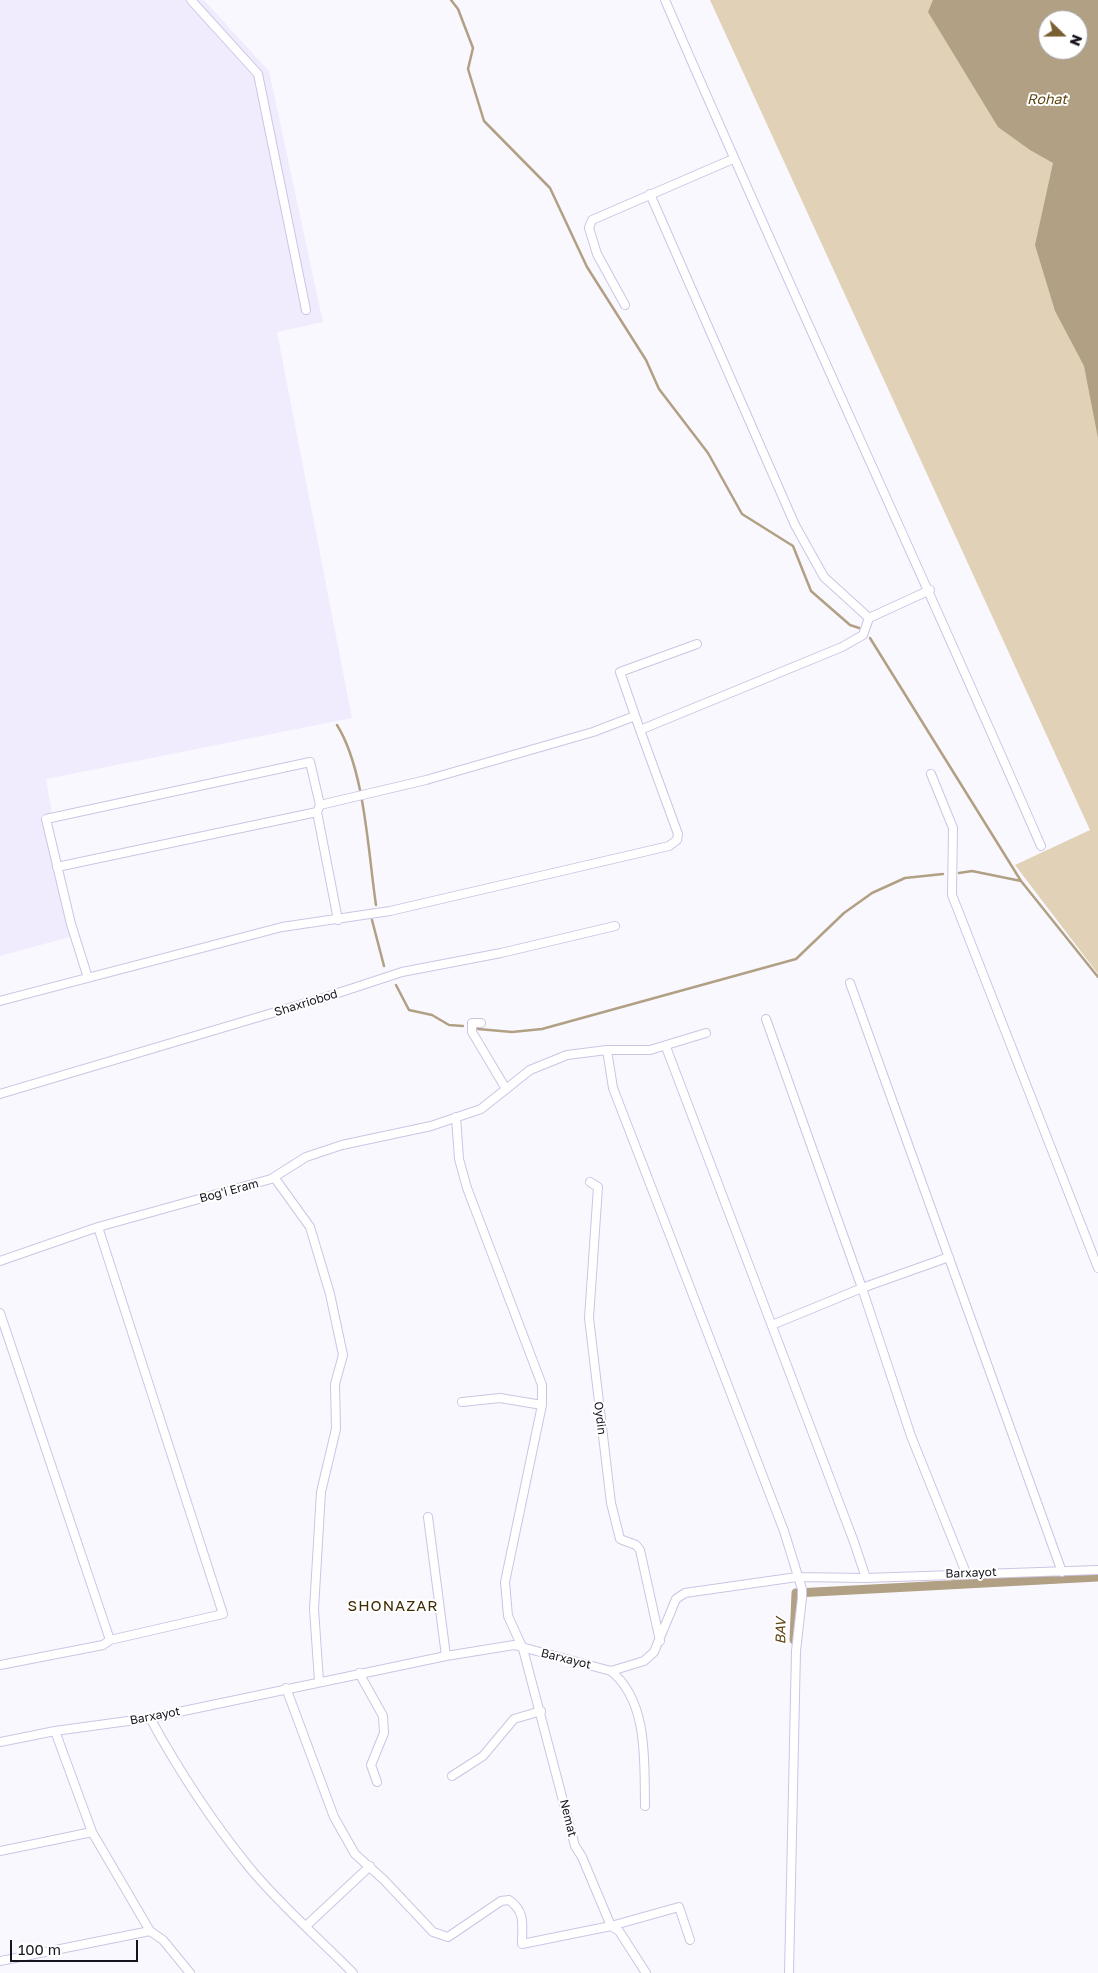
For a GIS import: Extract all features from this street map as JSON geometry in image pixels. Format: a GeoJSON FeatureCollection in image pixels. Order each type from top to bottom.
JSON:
{"type":"FeatureCollection","features":[{"type":"Feature","properties":{"kind":"street"},"geometry":{"type":"LineString","coordinates":[[191,0],[258,74],[306,310]]}},
{"type":"Feature","properties":{"kind":"street"},"geometry":{"type":"LineString","coordinates":[[665,0],[734,159],[930,590],[1042,846]]}},
{"type":"Feature","properties":{"kind":"street"},"geometry":{"type":"LineString","coordinates":[[625,305],[597,254],[589,224],[592,220],[650,194],[734,159]]}},
{"type":"Feature","properties":{"kind":"street"},"geometry":{"type":"LineString","coordinates":[[650,194],[795,525],[824,577],[869,618]]}},
{"type":"Feature","properties":{"kind":"street"},"geometry":{"type":"LineString","coordinates":[[640,730],[842,647],[863,635],[869,618],[930,590]]}},
{"type":"Feature","properties":{"kind":"street"},"geometry":{"type":"LineString","coordinates":[[0,1000],[282,927],[338,920],[398,909],[572,870],[672,844],[678,840],[678,834],[620,672],[697,644]]}},
{"type":"Feature","properties":{"kind":"street"},"geometry":{"type":"LineString","coordinates":[[58,867],[368,795],[593,732],[635,716]]}},
{"type":"Feature","properties":{"kind":"street"},"geometry":{"type":"LineString","coordinates":[[88,978],[71,924],[46,819],[310,762],[338,920]]}},
{"type":"Feature","properties":{"kind":"street"},"geometry":{"type":"LineString","coordinates":[[931,774],[953,828],[952,895],[1098,1268]]}},
{"type":"Feature","properties":{"kind":"street","name":"Shaxriobod"},"geometry":{"type":"LineString","coordinates":[[0,1094],[326,997],[402,972],[500,953],[615,926]]}},
{"type":"Feature","properties":{"kind":"street"},"geometry":{"type":"LineString","coordinates":[[850,983],[1062,1572]]}},
{"type":"Feature","properties":{"kind":"street"},"geometry":{"type":"LineString","coordinates":[[766,1019],[862,1288],[911,1436],[966,1573]]}},
{"type":"Feature","properties":{"kind":"street"},"geometry":{"type":"LineString","coordinates":[[481,1023],[472,1023],[472,1032],[506,1088]]}},
{"type":"Feature","properties":{"kind":"street","name":"Bog'i Eram"},"geometry":{"type":"LineString","coordinates":[[0,1261],[98,1227],[274,1177],[306,1157],[342,1145],[431,1126],[482,1109],[530,1070],[567,1055],[607,1050],[650,1050],[666,1047],[706,1033]]}},
{"type":"Feature","properties":{"kind":"street"},"geometry":{"type":"LineString","coordinates":[[666,1047],[866,1578]]}},
{"type":"Feature","properties":{"kind":"street"},"geometry":{"type":"LineString","coordinates":[[607,1050],[613,1088],[784,1531],[802,1589],[796,1650],[790,1973]]}},
{"type":"Feature","properties":{"kind":"street","name":"Nemat"},"geometry":{"type":"LineString","coordinates":[[456,1118],[459,1159],[467,1188],[542,1385],[542,1405],[505,1582],[508,1616],[523,1649],[541,1711],[575,1846],[582,1857],[611,1926],[619,1931],[646,1973]]}},
{"type":"Feature","properties":{"kind":"street"},"geometry":{"type":"LineString","coordinates":[[274,1177],[310,1227],[330,1294],[342,1355],[335,1384],[336,1429],[321,1492],[314,1609],[320,1681]]}},
{"type":"Feature","properties":{"kind":"street","name":"Oydin"},"geometry":{"type":"LineString","coordinates":[[590,1182],[598,1187],[589,1318],[611,1503],[620,1539],[636,1545],[640,1550],[660,1642]]}},
{"type":"Feature","properties":{"kind":"street"},"geometry":{"type":"LineString","coordinates":[[0,1665],[103,1645],[110,1640],[222,1614],[98,1227]]}},
{"type":"Feature","properties":{"kind":"street"},"geometry":{"type":"LineString","coordinates":[[772,1325],[862,1288],[949,1257]]}},
{"type":"Feature","properties":{"kind":"street"},"geometry":{"type":"LineString","coordinates":[[0,1313],[110,1640]]}},
{"type":"Feature","properties":{"kind":"street"},"geometry":{"type":"LineString","coordinates":[[462,1402],[500,1398],[542,1405]]}},
{"type":"Feature","properties":{"kind":"street"},"geometry":{"type":"LineString","coordinates":[[428,1517],[446,1656]]}},
{"type":"Feature","properties":{"kind":"street","name":"Barxayot"},"geometry":{"type":"LineString","coordinates":[[0,1742],[55,1731],[150,1718],[320,1681],[446,1656],[514,1645],[523,1649],[611,1671],[644,1661],[654,1652],[660,1642],[676,1599],[685,1593],[797,1577],[866,1578],[966,1573],[1098,1570]]}},
{"type":"Feature","properties":{"kind":"street"},"geometry":{"type":"LineString","coordinates":[[611,1671],[619,1677],[629,1692],[641,1731],[645,1806]]}},
{"type":"Feature","properties":{"kind":"street"},"geometry":{"type":"LineString","coordinates":[[360,1673],[383,1716],[384,1733],[371,1765],[377,1782]]}},
{"type":"Feature","properties":{"kind":"street"},"geometry":{"type":"LineString","coordinates":[[286,1688],[334,1817],[355,1854],[370,1866],[433,1932],[442,1937],[448,1937],[500,1901],[509,1900],[519,1906],[522,1914],[522,1944],[611,1926],[679,1907],[690,1940]]}},
{"type":"Feature","properties":{"kind":"street"},"geometry":{"type":"LineString","coordinates":[[452,1776],[483,1756],[514,1719],[541,1711]]}},
{"type":"Feature","properties":{"kind":"street"},"geometry":{"type":"LineString","coordinates":[[150,1718],[177,1766],[209,1816],[250,1868],[353,1973]]}},
{"type":"Feature","properties":{"kind":"street"},"geometry":{"type":"LineString","coordinates":[[55,1731],[92,1832],[150,1931],[163,1940],[190,1973]]}},
{"type":"Feature","properties":{"kind":"street"},"geometry":{"type":"LineString","coordinates":[[0,1851],[92,1832]]}},
{"type":"Feature","properties":{"kind":"street"},"geometry":{"type":"LineString","coordinates":[[306,1926],[370,1866]]}},
{"type":"Feature","properties":{"kind":"street"},"geometry":{"type":"LineString","coordinates":[[0,1961],[150,1931]]}},
{"type":"Feature","properties":{"kind":"shaded area"},"geometry":{"type":"Polygon","coordinates":[[[0,0],[204,0],[269,71],[323,322],[277,332],[352,718],[46,779],[52,813],[41,816],[70,937],[0,956],[0,0]]]}},
{"type":"Feature","properties":{"kind":"shaded area"},"geometry":{"type":"Polygon","coordinates":[[[710,0],[1098,0],[1098,974],[1015,865],[1090,830],[710,0]]]}},
{"type":"Feature","properties":{"kind":"water","name":"Rohat"},"geometry":{"type":"Polygon","coordinates":[[[933,0],[1098,0],[1098,438],[1084,366],[1055,311],[1035,245],[1053,163],[1030,150],[998,127],[928,12],[933,0]]]}},
{"type":"Feature","properties":{"kind":"waterway"},"geometry":{"type":"LineString","coordinates":[[451,0],[458,9],[473,48],[468,69],[484,121],[550,188],[587,267],[646,360],[659,389],[708,453],[742,514],[793,546],[811,591],[850,625],[859,628]]}},
{"type":"Feature","properties":{"kind":"waterway"},"geometry":{"type":"LineString","coordinates":[[870,638],[1021,881],[1098,977]]}},
{"type":"Feature","properties":{"kind":"waterway"},"geometry":{"type":"LineString","coordinates":[[337,725],[346,743],[360,788],[376,905]]}},
{"type":"Feature","properties":{"kind":"waterway"},"geometry":{"type":"LineString","coordinates":[[959,873],[972,871],[1021,881]]}},
{"type":"Feature","properties":{"kind":"waterway"},"geometry":{"type":"LineString","coordinates":[[478,1029],[512,1032],[542,1029],[796,959],[844,913],[872,893],[905,878],[943,874]]}},
{"type":"Feature","properties":{"kind":"waterway"},"geometry":{"type":"LineString","coordinates":[[372,920],[384,966]]}},
{"type":"Feature","properties":{"kind":"waterway"},"geometry":{"type":"LineString","coordinates":[[396,985],[409,1010],[432,1015],[449,1025],[463,1026]]}},
{"type":"Feature","properties":{"kind":"waterway","name":"BAV"},"geometry":{"type":"LineString","coordinates":[[794,1640],[796,1593],[1098,1577]]}},
{"type":"Feature","properties":{"kind":"district","name":"SHONAZAR"},"geometry":{"type":"Point","coordinates":[393,1606]}}]}
